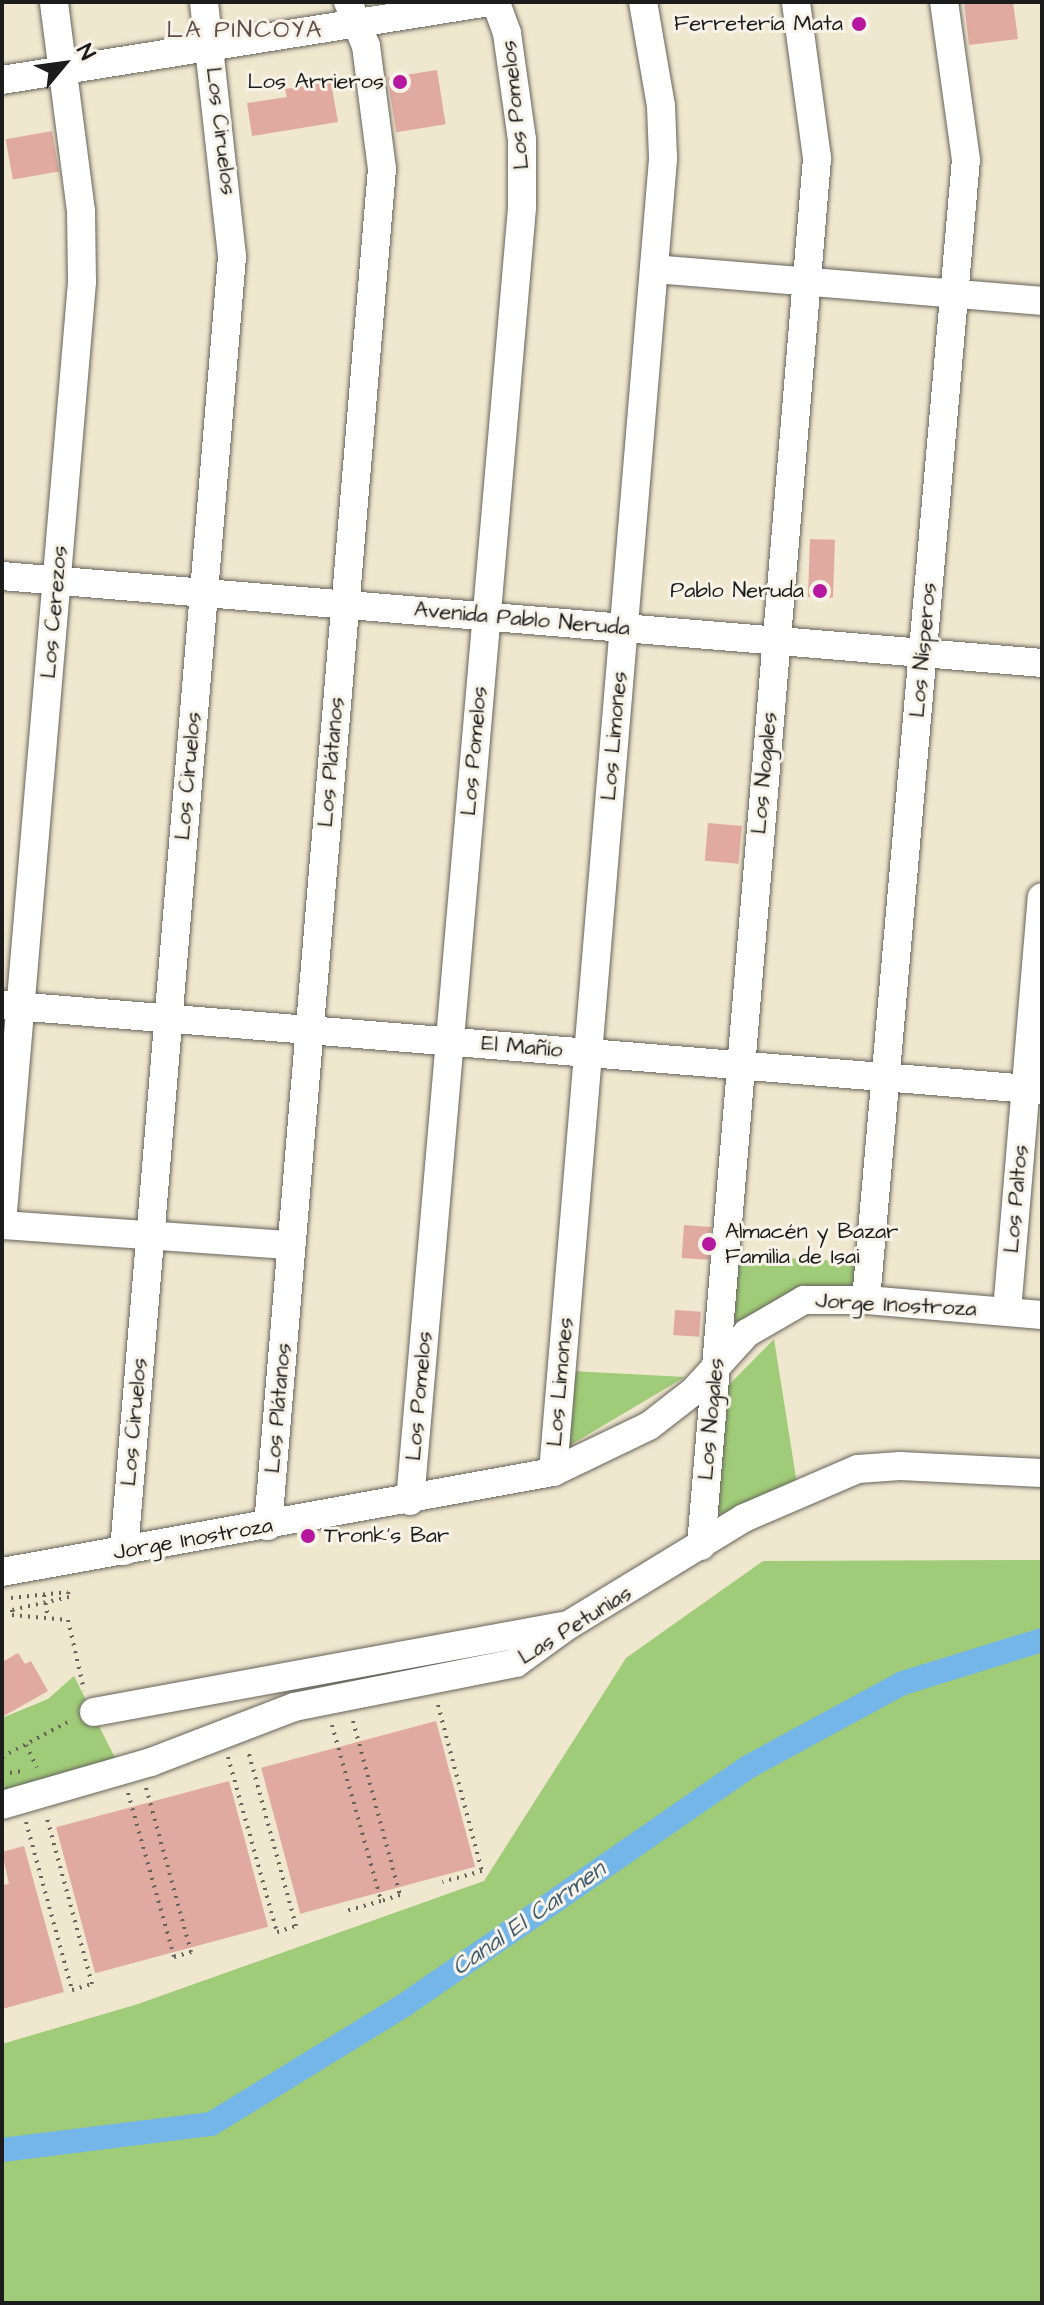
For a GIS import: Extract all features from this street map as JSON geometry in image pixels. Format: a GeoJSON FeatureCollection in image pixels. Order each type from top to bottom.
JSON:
{"type":"FeatureCollection","features":[{"type":"Feature","properties":{"kind":"street","name":"Los Cerezos"},"geometry":{"type":"LineString","coordinates":[[2,1224],[11,1005],[57,580],[83,258],[54,2]]}},
{"type":"Feature","properties":{"kind":"street","name":"Los Ciruelos"},"geometry":{"type":"LineString","coordinates":[[124,1551],[232,256],[204,2]]}},
{"type":"Feature","properties":{"kind":"street"},"geometry":{"type":"LineString","coordinates":[[2,80],[211,46],[352,12],[489,2]]}},
{"type":"Feature","properties":{"kind":"street","name":"Los Pomelos"},"geometry":{"type":"LineString","coordinates":[[410,1501],[523,174],[507,33],[496,2]]}},
{"type":"Feature","properties":{"kind":"street","name":"Los Limones"},"geometry":{"type":"LineString","coordinates":[[553,1472],[664,131],[643,2]]}},
{"type":"Feature","properties":{"kind":"street","name":"Los Nogales"},"geometry":{"type":"LineString","coordinates":[[701,1546],[806,282],[816,122],[796,2]]}},
{"type":"Feature","properties":{"kind":"street","name":"Los Nísperos"},"geometry":{"type":"LineString","coordinates":[[866,1300],[966,144],[944,2]]}},
{"type":"Feature","properties":{"kind":"street","name":"Los Plátanos"},"geometry":{"type":"LineString","coordinates":[[268,1526],[382,169],[366,46],[352,12]]}},
{"type":"Feature","properties":{"kind":"street"},"geometry":{"type":"LineString","coordinates":[[654,269],[1042,301]]}},
{"type":"Feature","properties":{"kind":"street","name":"Avenida Pablo Neruda"},"geometry":{"type":"LineString","coordinates":[[2,576],[1042,663]]}},
{"type":"Feature","properties":{"kind":"street","name":"Los Paltos"},"geometry":{"type":"LineString","coordinates":[[1007,1311],[1034,1089],[1042,897]]}},
{"type":"Feature","properties":{"kind":"street","name":"El Mañío"},"geometry":{"type":"LineString","coordinates":[[11,1005],[1034,1089]]}},
{"type":"Feature","properties":{"kind":"street"},"geometry":{"type":"LineString","coordinates":[[2,1224],[291,1245]]}},
{"type":"Feature","properties":{"kind":"street","name":"Jorge Inostroza"},"geometry":{"type":"LineString","coordinates":[[2,1572],[410,1501],[553,1472],[638,1433],[715,1371],[747,1333],[792,1303],[817,1298],[866,1300],[1042,1315]]}},
{"type":"Feature","properties":{"kind":"street","name":"Las Petunias"},"geometry":{"type":"LineString","coordinates":[[25,1793],[131,1768],[231,1729],[335,1697],[516,1663],[567,1626],[744,1518],[858,1469],[1042,1473]]}},
{"type":"Feature","properties":{"kind":"street"},"geometry":{"type":"LineString","coordinates":[[86,1707],[567,1626]]}},
{"type":"Feature","properties":{"kind":"path"},"geometry":{"type":"LineString","coordinates":[[2,1586],[6,1599],[68,1592],[69,1597],[12,1610],[12,1615],[68,1620],[86,1707],[2,1757]]}},
{"type":"Feature","properties":{"kind":"path"},"geometry":{"type":"LineString","coordinates":[[44,1595],[48,1618]]}},
{"type":"Feature","properties":{"kind":"path"},"geometry":{"type":"LineString","coordinates":[[431,1679],[482,1871],[442,1882]]}},
{"type":"Feature","properties":{"kind":"path"},"geometry":{"type":"LineString","coordinates":[[335,1697],[381,1901]]}},
{"type":"Feature","properties":{"kind":"path"},"geometry":{"type":"LineString","coordinates":[[335,1697],[400,1895],[345,1911]]}},
{"type":"Feature","properties":{"kind":"path"},"geometry":{"type":"LineString","coordinates":[[231,1729],[296,1926],[277,1932],[231,1729]]}},
{"type":"Feature","properties":{"kind":"path"},"geometry":{"type":"LineString","coordinates":[[25,1793],[92,1984],[72,1990],[25,1793],[26,1745]]}},
{"type":"Feature","properties":{"kind":"path"},"geometry":{"type":"LineString","coordinates":[[131,1768],[191,1952],[174,1957],[131,1768]]}},
{"type":"Feature","properties":{"kind":"green space"},"geometry":{"type":"Polygon","coordinates":[[[730,1255],[860,1262],[858,1288],[800,1289],[740,1321],[727,1321],[730,1255]]]}},
{"type":"Feature","properties":{"kind":"green space"},"geometry":{"type":"Polygon","coordinates":[[[774,1339],[797,1484],[725,1516],[712,1506],[721,1393],[774,1339]]]}},
{"type":"Feature","properties":{"kind":"green space"},"geometry":{"type":"Polygon","coordinates":[[[572,1371],[685,1377],[562,1450],[572,1371]]]}},
{"type":"Feature","properties":{"kind":"green space"},"geometry":{"type":"Polygon","coordinates":[[[1042,1560],[1042,2303],[2,2303],[2,2044],[138,2004],[484,1881],[626,1658],[763,1561],[1042,1560]]]}},
{"type":"Feature","properties":{"kind":"green space"},"geometry":{"type":"Polygon","coordinates":[[[74,1676],[117,1762],[2,1791],[2,1718],[48,1699],[74,1676]]]}},
{"type":"Feature","properties":{"kind":"building"},"geometry":{"type":"Polygon","coordinates":[[[964,2],[1013,2],[1018,39],[969,45],[964,2]]]}},
{"type":"Feature","properties":{"kind":"building"},"geometry":{"type":"Polygon","coordinates":[[[437,70],[446,124],[396,132],[388,78],[437,70]]]}},
{"type":"Feature","properties":{"kind":"building"},"geometry":{"type":"Polygon","coordinates":[[[331,82],[338,122],[252,136],[247,103],[287,97],[285,89],[331,82]]]}},
{"type":"Feature","properties":{"kind":"building"},"geometry":{"type":"Polygon","coordinates":[[[52,131],[59,171],[13,180],[6,139],[52,131]]]}},
{"type":"Feature","properties":{"kind":"building"},"geometry":{"type":"Polygon","coordinates":[[[810,539],[835,540],[833,598],[808,597],[810,539]]]}},
{"type":"Feature","properties":{"kind":"building"},"geometry":{"type":"Polygon","coordinates":[[[708,823],[742,826],[739,864],[705,861],[708,823]]]}},
{"type":"Feature","properties":{"kind":"building"},"geometry":{"type":"Polygon","coordinates":[[[684,1225],[711,1227],[709,1260],[682,1258],[684,1225]]]}},
{"type":"Feature","properties":{"kind":"building"},"geometry":{"type":"Polygon","coordinates":[[[675,1310],[701,1312],[699,1337],[673,1335],[675,1310]]]}},
{"type":"Feature","properties":{"kind":"building"},"geometry":{"type":"Polygon","coordinates":[[[18,1653],[25,1664],[31,1661],[48,1691],[2,1717],[2,1662],[18,1653]]]}},
{"type":"Feature","properties":{"kind":"building"},"geometry":{"type":"Polygon","coordinates":[[[436,1721],[475,1867],[300,1914],[261,1768],[436,1721]]]}},
{"type":"Feature","properties":{"kind":"building"},"geometry":{"type":"Polygon","coordinates":[[[229,1781],[268,1927],[95,1973],[56,1827],[229,1781]]]}},
{"type":"Feature","properties":{"kind":"building"},"geometry":{"type":"Polygon","coordinates":[[[24,1846],[64,1992],[2,2009],[2,1885],[9,1884],[2,1852],[24,1846]]]}},
{"type":"Feature","properties":{"kind":"waterway","name":"Canal El Carmen"},"geometry":{"type":"LineString","coordinates":[[2,2150],[211,2124],[403,2006],[748,1767],[903,1683],[1042,1640]]}},
{"type":"Feature","properties":{"kind":"place","name":"Ferretería Mata"},"geometry":{"type":"Point","coordinates":[859,24]}},
{"type":"Feature","properties":{"kind":"place","name":"Los Arrieros"},"geometry":{"type":"Point","coordinates":[400,82]}},
{"type":"Feature","properties":{"kind":"place","name":"Pablo Neruda"},"geometry":{"type":"Point","coordinates":[820,591]}},
{"type":"Feature","properties":{"kind":"place","name":"Almacén y Bazar Familia de Isai"},"geometry":{"type":"Point","coordinates":[709,1244]}},
{"type":"Feature","properties":{"kind":"place","name":"Tronk's Bar"},"geometry":{"type":"Point","coordinates":[308,1536]}},
{"type":"Feature","properties":{"kind":"district","name":"LA PINCOYA"},"geometry":{"type":"Point","coordinates":[245,31]}}]}
